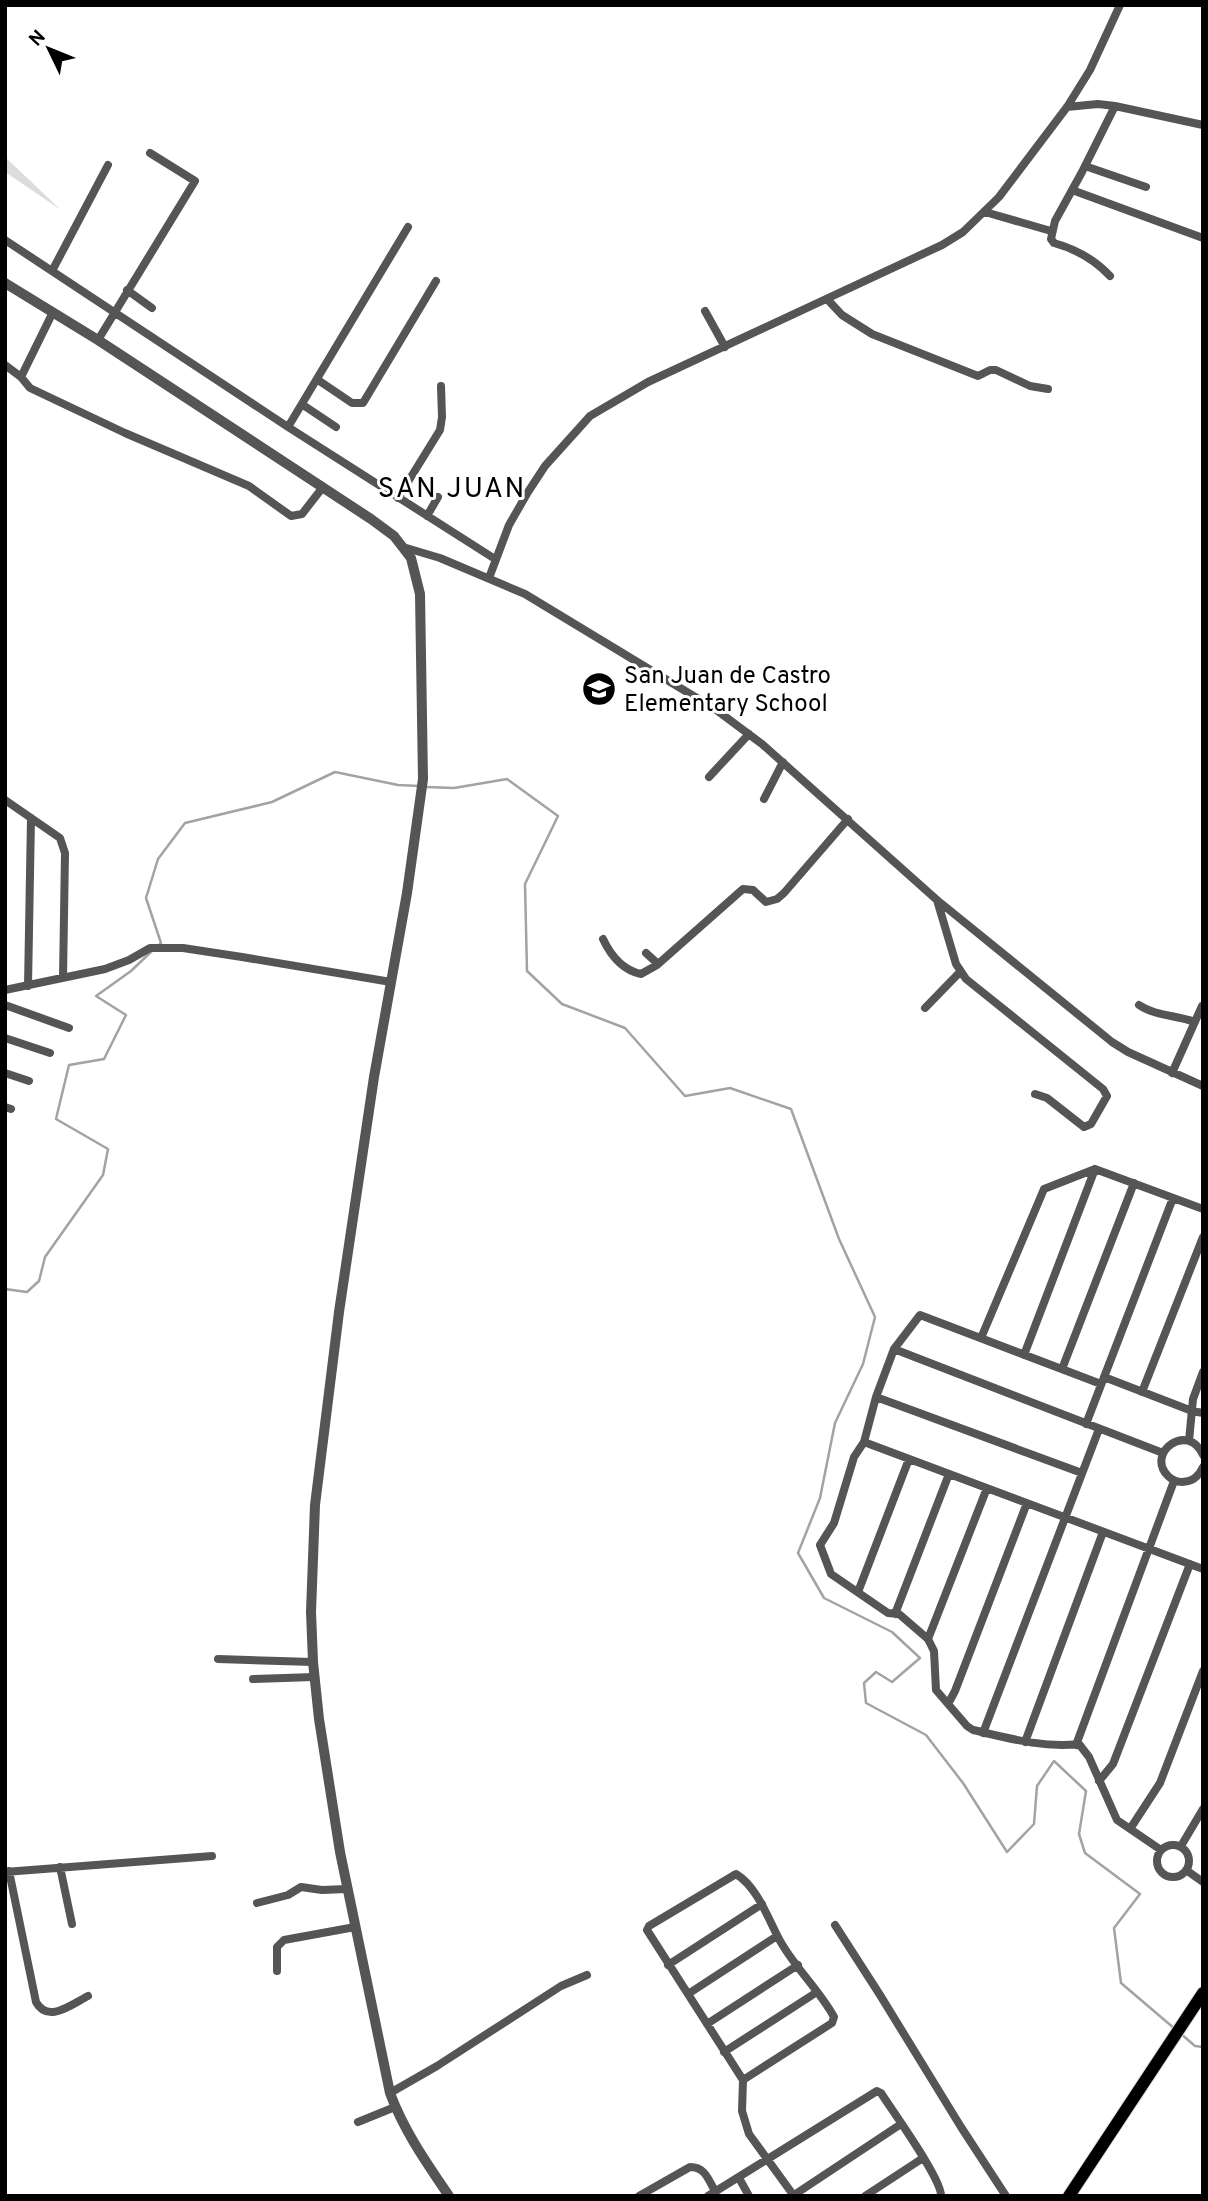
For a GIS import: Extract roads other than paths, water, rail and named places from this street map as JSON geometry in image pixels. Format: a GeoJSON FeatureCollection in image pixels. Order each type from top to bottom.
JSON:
{"type":"FeatureCollection","features":[{"type":"Feature","properties":{"kind":"main road"},"geometry":{"type":"LineString","coordinates":[[1069,2196],[1203,1993]]}},
{"type":"Feature","properties":{"kind":"street"},"geometry":{"type":"LineString","coordinates":[[489,578],[509,525],[528,492],[545,466],[590,416],[648,382],[954,239],[985,212],[1067,107],[1094,63],[1120,5]]}},
{"type":"Feature","properties":{"kind":"street"},"geometry":{"type":"LineString","coordinates":[[1067,107],[1097,104],[1115,106],[1203,125]]}},
{"type":"Feature","properties":{"kind":"street"},"geometry":{"type":"LineString","coordinates":[[1110,276],[1087,256],[1052,242],[1051,231],[1115,106]]}},
{"type":"Feature","properties":{"kind":"street"},"geometry":{"type":"LineString","coordinates":[[98,340],[195,181],[150,153]]}},
{"type":"Feature","properties":{"kind":"street"},"geometry":{"type":"LineString","coordinates":[[52,271],[108,165]]}},
{"type":"Feature","properties":{"kind":"street"},"geometry":{"type":"LineString","coordinates":[[1085,166],[1146,187]]}},
{"type":"Feature","properties":{"kind":"street"},"geometry":{"type":"LineString","coordinates":[[1072,190],[1203,238]]}},
{"type":"Feature","properties":{"kind":"street"},"geometry":{"type":"LineString","coordinates":[[985,212],[1051,231]]}},
{"type":"Feature","properties":{"kind":"street"},"geometry":{"type":"LineString","coordinates":[[288,427],[408,227]]}},
{"type":"Feature","properties":{"kind":"street"},"geometry":{"type":"LineString","coordinates":[[5,240],[288,427],[495,559]]}},
{"type":"Feature","properties":{"kind":"street"},"geometry":{"type":"LineString","coordinates":[[318,380],[352,403],[363,403],[436,281]]}},
{"type":"Feature","properties":{"kind":"street"},"geometry":{"type":"LineString","coordinates":[[5,283],[98,340],[394,536],[411,558],[420,594],[423,779],[339,1312],[315,1505],[311,1612],[319,1719],[346,1889],[390,2093],[413,2141],[449,2196]]}},
{"type":"Feature","properties":{"kind":"street"},"geometry":{"type":"LineString","coordinates":[[127,290],[152,308]]}},
{"type":"Feature","properties":{"kind":"street"},"geometry":{"type":"LineString","coordinates":[[827,299],[842,315],[872,334],[978,376],[996,370],[1030,386],[1048,389]]}},
{"type":"Feature","properties":{"kind":"street"},"geometry":{"type":"LineString","coordinates":[[705,310],[725,347]]}},
{"type":"Feature","properties":{"kind":"street"},"geometry":{"type":"LineString","coordinates":[[21,377],[53,312]]}},
{"type":"Feature","properties":{"kind":"street"},"geometry":{"type":"LineString","coordinates":[[5,365],[30,388],[125,433],[249,485],[291,516],[302,514],[323,487]]}},
{"type":"Feature","properties":{"kind":"street"},"geometry":{"type":"LineString","coordinates":[[398,498],[440,430],[441,386]]}},
{"type":"Feature","properties":{"kind":"street"},"geometry":{"type":"LineString","coordinates":[[303,404],[336,427]]}},
{"type":"Feature","properties":{"kind":"street"},"geometry":{"type":"LineString","coordinates":[[428,516],[438,497]]}},
{"type":"Feature","properties":{"kind":"street"},"geometry":{"type":"LineString","coordinates":[[402,547],[440,558],[525,594],[715,709],[783,762],[937,900],[1112,1042],[1203,1086]]}},
{"type":"Feature","properties":{"kind":"street"},"geometry":{"type":"LineString","coordinates":[[709,777],[749,734]]}},
{"type":"Feature","properties":{"kind":"street"},"geometry":{"type":"LineString","coordinates":[[764,799],[783,762]]}},
{"type":"Feature","properties":{"kind":"street"},"geometry":{"type":"LineString","coordinates":[[5,800],[60,838],[65,853],[63,978]]}},
{"type":"Feature","properties":{"kind":"street"},"geometry":{"type":"LineString","coordinates":[[28,986],[31,818]]}},
{"type":"Feature","properties":{"kind":"street"},"geometry":{"type":"LineString","coordinates":[[603,939],[609,953],[621,965],[641,974],[658,964],[743,889],[753,890],[766,902],[777,899],[848,819]]}},
{"type":"Feature","properties":{"kind":"street"},"geometry":{"type":"LineString","coordinates":[[937,900],[953,957],[960,972],[971,984],[1103,1089],[1107,1096],[1091,1124],[1084,1127],[1047,1098],[1035,1094]]}},
{"type":"Feature","properties":{"kind":"street"},"geometry":{"type":"LineString","coordinates":[[5,990],[105,969],[150,948],[183,948],[391,982]]}},
{"type":"Feature","properties":{"kind":"street"},"geometry":{"type":"LineString","coordinates":[[646,953],[658,964]]}},
{"type":"Feature","properties":{"kind":"street"},"geometry":{"type":"LineString","coordinates":[[925,1008],[960,972]]}},
{"type":"Feature","properties":{"kind":"street"},"geometry":{"type":"LineString","coordinates":[[1139,1004],[1156,1013],[1195,1022]]}},
{"type":"Feature","properties":{"kind":"street"},"geometry":{"type":"LineString","coordinates":[[5,1005],[69,1028]]}},
{"type":"Feature","properties":{"kind":"street"},"geometry":{"type":"LineString","coordinates":[[1172,1073],[1202,1006]]}},
{"type":"Feature","properties":{"kind":"street"},"geometry":{"type":"LineString","coordinates":[[5,1038],[50,1053]]}},
{"type":"Feature","properties":{"kind":"street"},"geometry":{"type":"LineString","coordinates":[[5,1073],[29,1081]]}},
{"type":"Feature","properties":{"kind":"street"},"geometry":{"type":"LineString","coordinates":[[1024,1354],[1095,1169]]}},
{"type":"Feature","properties":{"kind":"street"},"geometry":{"type":"LineString","coordinates":[[981,1338],[1044,1189],[1095,1169],[1203,1209]]}},
{"type":"Feature","properties":{"kind":"street"},"geometry":{"type":"LineString","coordinates":[[1062,1369],[1134,1183]]}},
{"type":"Feature","properties":{"kind":"street"},"geometry":{"type":"LineString","coordinates":[[1086,1424],[1173,1198]]}},
{"type":"Feature","properties":{"kind":"street"},"geometry":{"type":"LineString","coordinates":[[1142,1392],[1203,1237]]}},
{"type":"Feature","properties":{"kind":"street"},"geometry":{"type":"LineString","coordinates":[[1161,1850],[1113,1815],[1089,1757],[1079,1744],[1054,1746],[1025,1742],[973,1730],[967,1726],[936,1690],[934,1651],[928,1639],[900,1614],[888,1613],[831,1574],[820,1545],[834,1523],[854,1457],[864,1442],[876,1397],[894,1349],[920,1315],[1062,1369],[1203,1413]]}},
{"type":"Feature","properties":{"kind":"street"},"geometry":{"type":"LineString","coordinates":[[894,1349],[1163,1452]]}},
{"type":"Feature","properties":{"kind":"street"},"geometry":{"type":"LineString","coordinates":[[1189,1441],[1193,1399],[1203,1372]]}},
{"type":"Feature","properties":{"kind":"street"},"geometry":{"type":"LineString","coordinates":[[876,1397],[1082,1473]]}},
{"type":"Feature","properties":{"kind":"street"},"geometry":{"type":"LineString","coordinates":[[983,1732],[1099,1429]]}},
{"type":"Feature","properties":{"kind":"street"},"geometry":{"type":"LineString","coordinates":[[1203,1455],[1196,1444],[1176,1441],[1163,1452],[1161,1462],[1166,1475],[1174,1481],[1192,1480],[1203,1467]]}},
{"type":"Feature","properties":{"kind":"street"},"geometry":{"type":"LineString","coordinates":[[864,1442],[1203,1569]]}},
{"type":"Feature","properties":{"kind":"street"},"geometry":{"type":"LineString","coordinates":[[859,1592],[909,1459]]}},
{"type":"Feature","properties":{"kind":"street"},"geometry":{"type":"LineString","coordinates":[[895,1614],[949,1474]]}},
{"type":"Feature","properties":{"kind":"street"},"geometry":{"type":"LineString","coordinates":[[1076,1745],[1174,1481]]}},
{"type":"Feature","properties":{"kind":"street"},"geometry":{"type":"LineString","coordinates":[[928,1639],[987,1488]]}},
{"type":"Feature","properties":{"kind":"street"},"geometry":{"type":"LineString","coordinates":[[948,1704],[1027,1503]]}},
{"type":"Feature","properties":{"kind":"street"},"geometry":{"type":"LineString","coordinates":[[1025,1742],[1103,1532]]}},
{"type":"Feature","properties":{"kind":"street"},"geometry":{"type":"LineString","coordinates":[[1099,1781],[1113,1764],[1190,1564]]}},
{"type":"Feature","properties":{"kind":"street"},"geometry":{"type":"LineString","coordinates":[[218,1659],[313,1662]]}},
{"type":"Feature","properties":{"kind":"street"},"geometry":{"type":"LineString","coordinates":[[1130,1829],[1160,1783],[1203,1671]]}},
{"type":"Feature","properties":{"kind":"street"},"geometry":{"type":"LineString","coordinates":[[253,1679],[314,1677]]}},
{"type":"Feature","properties":{"kind":"street"},"geometry":{"type":"LineString","coordinates":[[1181,1846],[1203,1809]]}},
{"type":"Feature","properties":{"kind":"street"},"geometry":{"type":"LineString","coordinates":[[1170,1844],[1181,1846],[1188,1854],[1189,1860],[1183,1874],[1173,1877],[1159,1870],[1157,1860],[1161,1850],[1170,1844]]}},
{"type":"Feature","properties":{"kind":"street"},"geometry":{"type":"LineString","coordinates":[[88,1996],[61,2011],[49,2012],[40,2008],[36,2002],[7,1872],[212,1856]]}},
{"type":"Feature","properties":{"kind":"street"},"geometry":{"type":"LineString","coordinates":[[60,1867],[72,1924]]}},
{"type":"Feature","properties":{"kind":"street"},"geometry":{"type":"LineString","coordinates":[[1186,1870],[1203,1882]]}},
{"type":"Feature","properties":{"kind":"street"},"geometry":{"type":"LineString","coordinates":[[743,2080],[832,2023],[834,2016],[778,1936],[762,1904],[736,1874],[649,1926],[647,1930],[743,2080],[742,2111],[748,2134],[794,2195],[901,2124]]}},
{"type":"Feature","properties":{"kind":"street"},"geometry":{"type":"LineString","coordinates":[[257,1903],[288,1895],[301,1886],[346,1889]]}},
{"type":"Feature","properties":{"kind":"street"},"geometry":{"type":"LineString","coordinates":[[668,1965],[762,1904]]}},
{"type":"Feature","properties":{"kind":"street"},"geometry":{"type":"LineString","coordinates":[[835,1925],[1006,2196]]}},
{"type":"Feature","properties":{"kind":"street"},"geometry":{"type":"LineString","coordinates":[[277,1971],[277,1947],[284,1940],[355,1927]]}},
{"type":"Feature","properties":{"kind":"street"},"geometry":{"type":"LineString","coordinates":[[688,1994],[778,1936]]}},
{"type":"Feature","properties":{"kind":"street"},"geometry":{"type":"LineString","coordinates":[[707,2024],[798,1965]]}},
{"type":"Feature","properties":{"kind":"street"},"geometry":{"type":"LineString","coordinates":[[390,2093],[561,1986],[587,1975]]}},
{"type":"Feature","properties":{"kind":"street"},"geometry":{"type":"LineString","coordinates":[[724,2052],[817,1992]]}},
{"type":"Feature","properties":{"kind":"street"},"geometry":{"type":"LineString","coordinates":[[639,2196],[690,2166],[704,2171],[711,2193],[877,2091],[881,2093],[923,2158],[939,2185],[941,2196]]}},
{"type":"Feature","properties":{"kind":"street"},"geometry":{"type":"LineString","coordinates":[[358,2122],[395,2107]]}},
{"type":"Feature","properties":{"kind":"street"},"geometry":{"type":"LineString","coordinates":[[865,2196],[923,2158]]}},
{"type":"Feature","properties":{"kind":"street"},"geometry":{"type":"LineString","coordinates":[[739,2178],[749,2196]]}},
{"type":"Feature","properties":{"kind":"waterway"},"geometry":{"type":"LineString","coordinates":[[158,946],[161,943],[146,898],[158,859],[185,823],[272,802],[335,772],[398,785],[419,786]]}},
{"type":"Feature","properties":{"kind":"waterway"},"geometry":{"type":"LineString","coordinates":[[426,787],[454,788],[507,779],[558,816],[525,884],[527,971],[562,1004],[625,1028],[685,1096],[730,1088],[791,1109],[839,1239],[875,1317],[863,1364],[835,1423],[820,1498],[798,1553],[824,1598],[892,1632],[920,1658],[892,1682],[876,1672],[864,1683],[866,1703],[926,1735],[963,1783],[1007,1852],[1034,1824],[1037,1786],[1054,1761],[1086,1791],[1079,1834],[1085,1853],[1140,1894],[1114,1928],[1121,1983],[1175,2029]]}},
{"type":"Feature","properties":{"kind":"waterway"},"geometry":{"type":"LineString","coordinates":[[5,1289],[27,1292],[39,1281],[45,1257],[103,1175],[108,1149],[56,1119],[69,1065],[104,1059],[126,1015],[96,996],[131,971],[153,950]]}},
{"type":"Feature","properties":{"kind":"waterway"},"geometry":{"type":"LineString","coordinates":[[1180,2033],[1195,2046],[1203,2047]]}},
{"type":"Feature","properties":{"kind":"place","name":"San Juan de Castro Elementary School"},"geometry":{"type":"Point","coordinates":[599,689]}},
{"type":"Feature","properties":{"kind":"district","name":"SAN JUAN"},"geometry":{"type":"Point","coordinates":[452,487]}}]}
